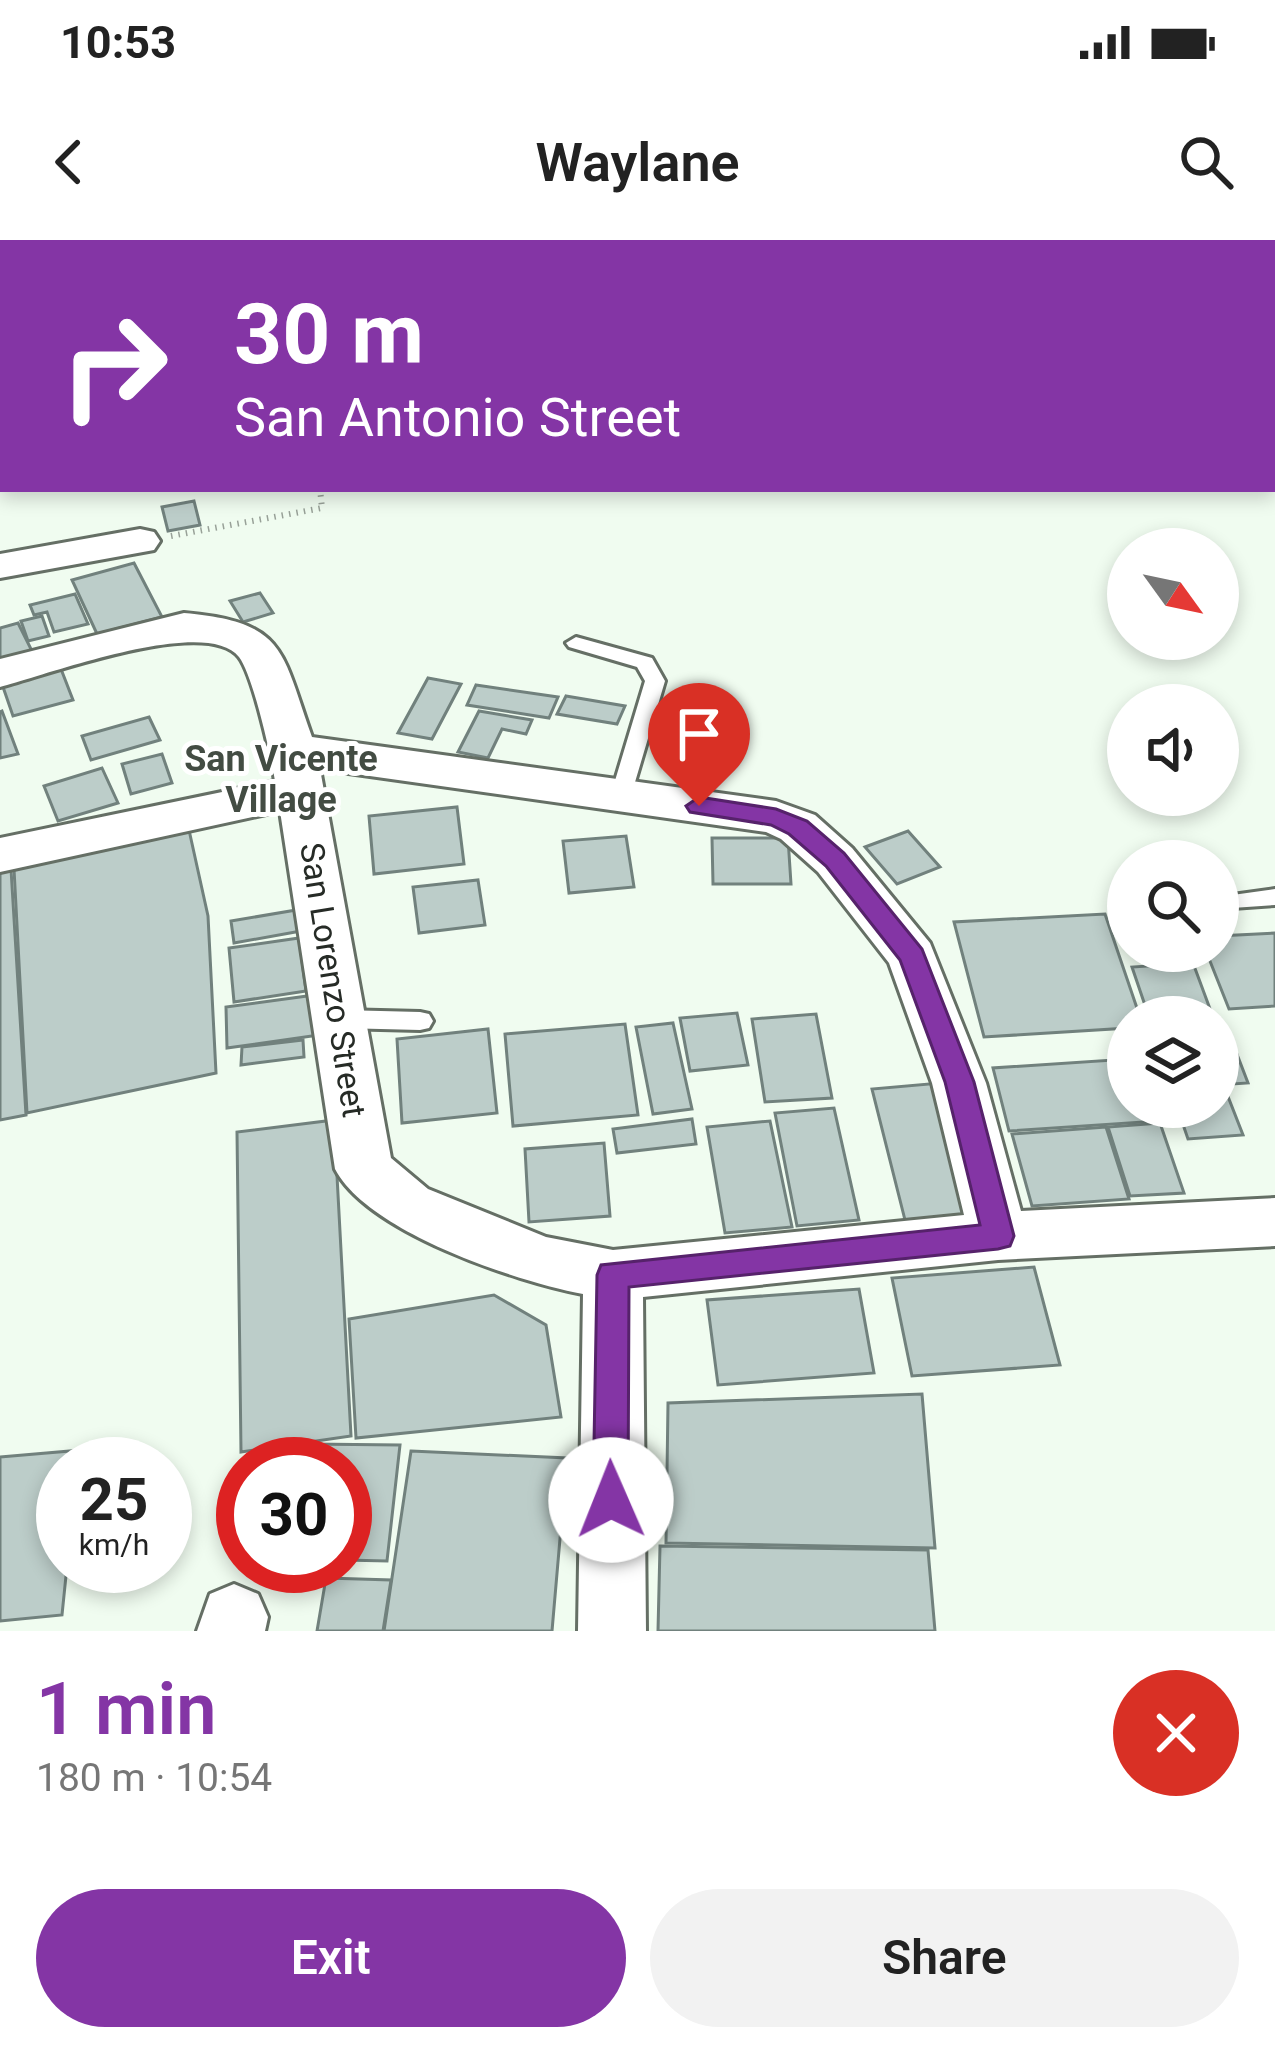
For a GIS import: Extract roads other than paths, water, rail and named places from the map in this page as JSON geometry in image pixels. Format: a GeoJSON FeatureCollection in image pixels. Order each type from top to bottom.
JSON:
{"type":"FeatureCollection","features":[{"type":"Feature","properties":{"kind":"street"},"geometry":{"type":"LineString","coordinates":[[0,566],[140,541]]}},
{"type":"Feature","properties":{"kind":"street","name":"San Lorenzo Street"},"geometry":{"type":"LineString","coordinates":[[0,673],[184,626],[229,630],[259,651],[297,771],[364,1169],[408,1206],[540,1261],[613,1275],[998,1236],[1275,1222]]}},
{"type":"Feature","properties":{"kind":"street"},"geometry":{"type":"LineString","coordinates":[[0,855],[297,771],[622,794],[776,817],[798,827],[835,860],[912,956],[959,1082],[998,1236]]}},
{"type":"Feature","properties":{"kind":"street"},"geometry":{"type":"LineString","coordinates":[[612,1631],[613,1275]]}},
{"type":"Feature","properties":{"kind":"lane"},"geometry":{"type":"LineString","coordinates":[[577,643],[645,662],[655,681],[622,794]]}},
{"type":"Feature","properties":{"kind":"lane"},"geometry":{"type":"LineString","coordinates":[[1239,901],[1275,897]]}},
{"type":"Feature","properties":{"kind":"lane"},"geometry":{"type":"LineString","coordinates":[[340,1019],[420,1021]]}},
{"type":"Feature","properties":{"kind":"district","name":"San Vicente Village"},"geometry":{"type":"Point","coordinates":[281,780]}}]}
